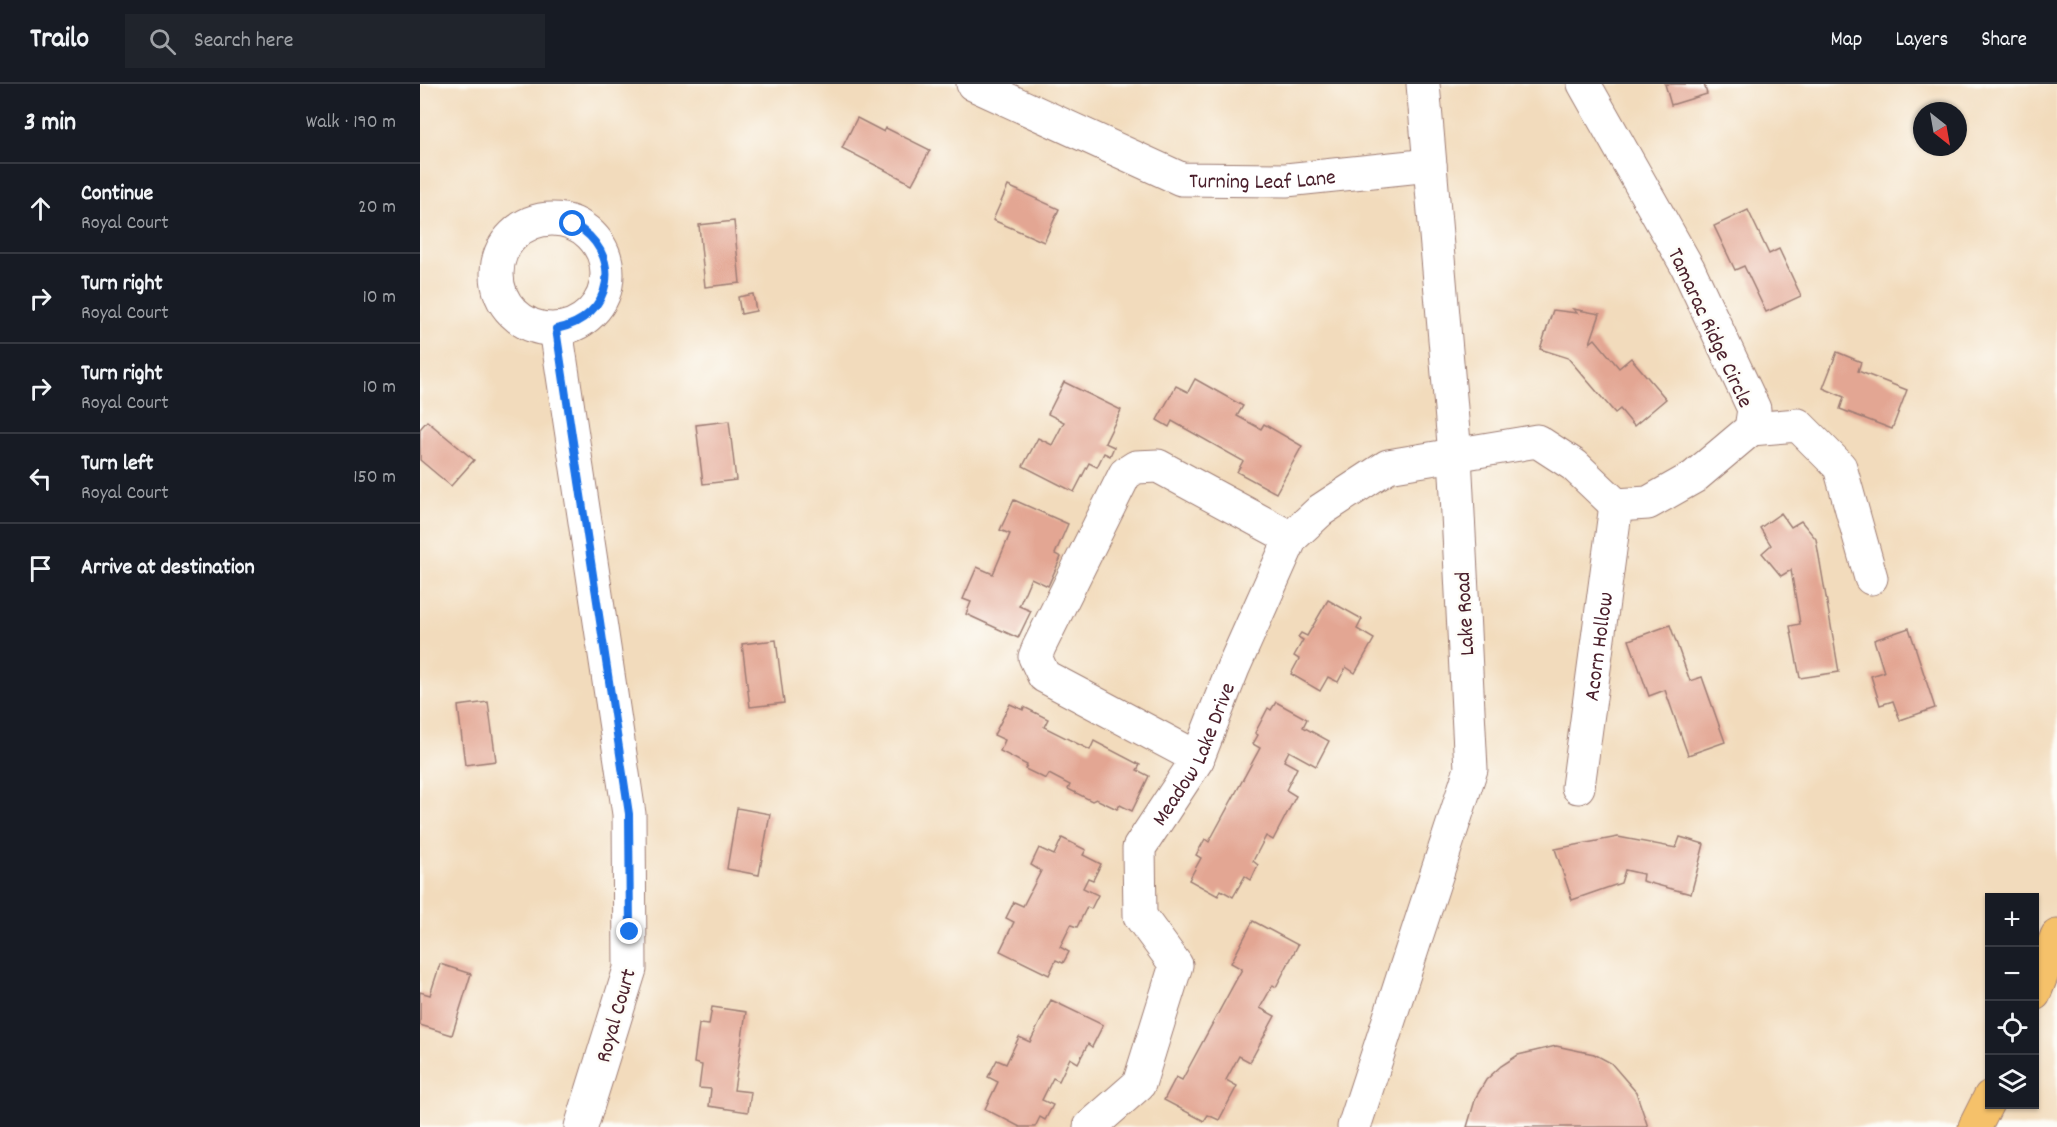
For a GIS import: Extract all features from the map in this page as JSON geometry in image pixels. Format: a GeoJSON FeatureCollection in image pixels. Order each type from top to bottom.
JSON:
{"type":"FeatureCollection","features":[{"type":"Feature","properties":{"kind":"main road"},"geometry":{"type":"LineString","coordinates":[[2039,981],[2057,936]]}},
{"type":"Feature","properties":{"kind":"main road"},"geometry":{"type":"LineString","coordinates":[[1975,1127],[1985,1106]]}},
{"type":"Feature","properties":{"kind":"street","name":"Turning Leaf Lane"},"geometry":{"type":"LineString","coordinates":[[973,84],[1181,179],[1286,180],[1430,165]]}},
{"type":"Feature","properties":{"kind":"street","name":"Lake Road"},"geometry":{"type":"LineString","coordinates":[[1354,1127],[1471,769],[1455,455],[1423,84]]}},
{"type":"Feature","properties":{"kind":"street","name":"Tamarac Ridge Circle"},"geometry":{"type":"LineString","coordinates":[[1584,84],[1688,268],[1754,409],[1751,429],[1694,477],[1648,502],[1616,505]]}},
{"type":"Feature","properties":{"kind":"street","name":"Royal Court"},"geometry":{"type":"LineString","coordinates":[[556,329],[629,814],[630,969],[581,1127]]}},
{"type":"Feature","properties":{"kind":"street"},"geometry":{"type":"LineString","coordinates":[[1751,429],[1798,425],[1840,467],[1871,578]]}},
{"type":"Feature","properties":{"kind":"street"},"geometry":{"type":"LineString","coordinates":[[1455,455],[1538,441],[1574,465],[1616,505]]}},
{"type":"Feature","properties":{"kind":"street","name":"Meadow Lake Drive"},"geometry":{"type":"LineString","coordinates":[[1090,1127],[1139,1084],[1176,965],[1140,916],[1139,848],[1198,758],[1233,668],[1291,538],[1321,510],[1388,466],[1455,455]]}},
{"type":"Feature","properties":{"kind":"street"},"geometry":{"type":"LineString","coordinates":[[1198,758],[1044,676],[1035,657],[1039,647],[1125,474],[1136,467],[1158,466],[1291,538]]}},
{"type":"Feature","properties":{"kind":"street","name":"Acorn Hollow"},"geometry":{"type":"LineString","coordinates":[[1578,787],[1616,505]]}},
{"type":"Feature","properties":{"kind":"building"},"geometry":{"type":"Polygon","coordinates":[[[1665,84],[1704,84],[1707,94],[1671,105],[1665,84]]]}},
{"type":"Feature","properties":{"kind":"building"},"geometry":{"type":"Polygon","coordinates":[[[857,118],[884,132],[886,128],[930,150],[912,184],[842,148],[857,118]]]}},
{"type":"Feature","properties":{"kind":"building"},"geometry":{"type":"Polygon","coordinates":[[[1008,186],[1059,209],[1044,242],[993,220],[1008,186]]]}},
{"type":"Feature","properties":{"kind":"building"},"geometry":{"type":"Polygon","coordinates":[[[1748,210],[1769,254],[1779,249],[1801,296],[1766,312],[1744,266],[1735,270],[1714,226],[1748,210]]]}},
{"type":"Feature","properties":{"kind":"building"},"geometry":{"type":"Polygon","coordinates":[[[734,221],[740,283],[705,287],[699,225],[734,221]]]}},
{"type":"Feature","properties":{"kind":"building"},"geometry":{"type":"Polygon","coordinates":[[[753,294],[756,311],[741,314],[738,297],[753,294]]]}},
{"type":"Feature","properties":{"kind":"building"},"geometry":{"type":"Polygon","coordinates":[[[1573,309],[1600,314],[1590,343],[1595,339],[1619,368],[1631,358],[1666,399],[1634,426],[1620,409],[1615,413],[1568,358],[1540,349],[1553,310],[1577,313],[1573,309]]]}},
{"type":"Feature","properties":{"kind":"building"},"geometry":{"type":"Polygon","coordinates":[[[1837,352],[1861,362],[1858,371],[1907,390],[1892,429],[1840,409],[1844,397],[1823,388],[1837,352]]]}},
{"type":"Feature","properties":{"kind":"building"},"geometry":{"type":"Polygon","coordinates":[[[1195,379],[1243,406],[1237,416],[1261,429],[1264,424],[1302,446],[1276,493],[1237,472],[1243,461],[1172,421],[1169,427],[1157,420],[1176,386],[1188,392],[1195,379]]]}},
{"type":"Feature","properties":{"kind":"building"},"geometry":{"type":"Polygon","coordinates":[[[1064,382],[1121,410],[1105,443],[1114,447],[1110,456],[1104,453],[1097,467],[1089,463],[1074,492],[1023,466],[1038,438],[1052,445],[1064,422],[1048,414],[1064,382]]]}},
{"type":"Feature","properties":{"kind":"building"},"geometry":{"type":"Polygon","coordinates":[[[427,421],[474,460],[451,486],[420,460],[420,429],[427,421]]]}},
{"type":"Feature","properties":{"kind":"building"},"geometry":{"type":"Polygon","coordinates":[[[729,421],[736,480],[703,484],[696,425],[729,421]]]}},
{"type":"Feature","properties":{"kind":"building"},"geometry":{"type":"Polygon","coordinates":[[[1014,500],[1068,524],[1055,554],[1061,557],[1048,586],[1031,578],[1019,606],[1031,611],[1018,638],[966,614],[971,602],[963,599],[977,567],[993,574],[1010,534],[1000,530],[1014,500]]]}},
{"type":"Feature","properties":{"kind":"building"},"geometry":{"type":"Polygon","coordinates":[[[1781,513],[1791,527],[1801,521],[1816,539],[1839,672],[1800,678],[1790,626],[1800,624],[1791,570],[1781,576],[1762,553],[1771,545],[1760,528],[1781,513]]]}},
{"type":"Feature","properties":{"kind":"building"},"geometry":{"type":"Polygon","coordinates":[[[1328,600],[1362,619],[1357,629],[1374,639],[1355,673],[1346,667],[1338,682],[1328,677],[1320,691],[1291,674],[1299,659],[1294,656],[1303,640],[1298,637],[1301,633],[1307,636],[1328,600]]]}},
{"type":"Feature","properties":{"kind":"building"},"geometry":{"type":"Polygon","coordinates":[[[1670,625],[1690,681],[1702,677],[1725,742],[1688,755],[1665,690],[1649,696],[1629,640],[1670,625]]]}},
{"type":"Feature","properties":{"kind":"building"},"geometry":{"type":"Polygon","coordinates":[[[1909,628],[1935,708],[1900,720],[1893,701],[1880,705],[1871,676],[1884,672],[1874,640],[1909,628]]]}},
{"type":"Feature","properties":{"kind":"building"},"geometry":{"type":"Polygon","coordinates":[[[776,640],[784,703],[750,707],[742,644],[776,640]]]}},
{"type":"Feature","properties":{"kind":"building"},"geometry":{"type":"Polygon","coordinates":[[[488,702],[496,761],[465,765],[458,706],[488,702]]]}},
{"type":"Feature","properties":{"kind":"building"},"geometry":{"type":"Polygon","coordinates":[[[1276,702],[1307,719],[1303,727],[1329,741],[1316,766],[1289,751],[1284,761],[1297,768],[1286,790],[1296,796],[1273,840],[1266,836],[1253,861],[1258,865],[1251,880],[1245,876],[1233,897],[1221,890],[1218,896],[1189,880],[1201,858],[1196,855],[1205,839],[1209,842],[1260,748],[1253,744],[1258,735],[1255,733],[1268,708],[1271,710],[1276,702]]]}},
{"type":"Feature","properties":{"kind":"building"},"geometry":{"type":"Polygon","coordinates":[[[1010,704],[1023,710],[1024,707],[1048,719],[1044,727],[1090,750],[1094,741],[1140,765],[1137,770],[1149,776],[1132,811],[1120,805],[1117,809],[1096,799],[1092,801],[1068,789],[1070,785],[1049,774],[1046,779],[1025,769],[1027,765],[1000,751],[1005,740],[994,735],[1010,704]]]}},
{"type":"Feature","properties":{"kind":"building"},"geometry":{"type":"Polygon","coordinates":[[[737,808],[770,814],[759,875],[727,869],[737,808]]]}},
{"type":"Feature","properties":{"kind":"building"},"geometry":{"type":"Polygon","coordinates":[[[1618,837],[1676,848],[1680,837],[1704,844],[1691,894],[1642,881],[1643,874],[1625,870],[1621,883],[1572,900],[1555,849],[1618,837]]]}},
{"type":"Feature","properties":{"kind":"building"},"geometry":{"type":"Polygon","coordinates":[[[1062,838],[1086,850],[1083,855],[1101,864],[1093,880],[1088,878],[1083,888],[1098,895],[1091,909],[1087,907],[1077,927],[1071,925],[1060,947],[1069,952],[1063,963],[1056,960],[1049,975],[1000,951],[1014,922],[1006,918],[1014,902],[1023,906],[1041,871],[1031,865],[1039,848],[1054,855],[1062,838]]]}},
{"type":"Feature","properties":{"kind":"building"},"geometry":{"type":"Polygon","coordinates":[[[1253,921],[1298,945],[1276,987],[1273,985],[1260,1008],[1275,1016],[1250,1062],[1239,1056],[1226,1080],[1237,1086],[1219,1120],[1208,1115],[1204,1121],[1164,1100],[1176,1077],[1182,1080],[1242,969],[1231,963],[1253,921]]]}},
{"type":"Feature","properties":{"kind":"building"},"geometry":{"type":"Polygon","coordinates":[[[440,964],[471,974],[452,1035],[420,1025],[420,992],[430,995],[440,964]]]}},
{"type":"Feature","properties":{"kind":"building"},"geometry":{"type":"Polygon","coordinates":[[[1051,1000],[1103,1025],[1092,1047],[1088,1044],[1078,1063],[1070,1058],[1059,1081],[1053,1078],[1042,1100],[1053,1105],[1045,1120],[1040,1117],[1035,1127],[1020,1127],[985,1109],[998,1082],[988,1077],[997,1060],[1006,1064],[1019,1037],[1030,1042],[1051,1000]]]}},
{"type":"Feature","properties":{"kind":"building"},"geometry":{"type":"Polygon","coordinates":[[[712,1007],[746,1012],[734,1090],[751,1092],[748,1112],[709,1106],[711,1089],[699,1088],[702,1065],[694,1063],[699,1024],[709,1025],[712,1007]]]}},
{"type":"Feature","properties":{"kind":"building"},"geometry":{"type":"Polygon","coordinates":[[[1556,1046],[1594,1054],[1611,1063],[1636,1092],[1648,1127],[1467,1127],[1476,1097],[1486,1080],[1501,1066],[1518,1055],[1556,1046]]]}},
{"type":"Feature","properties":{"kind":"route"},"geometry":{"type":"LineString","coordinates":[[573,224],[593,237],[605,259],[607,270],[603,294],[597,305],[579,322],[556,329],[629,814],[630,932]]}}]}
